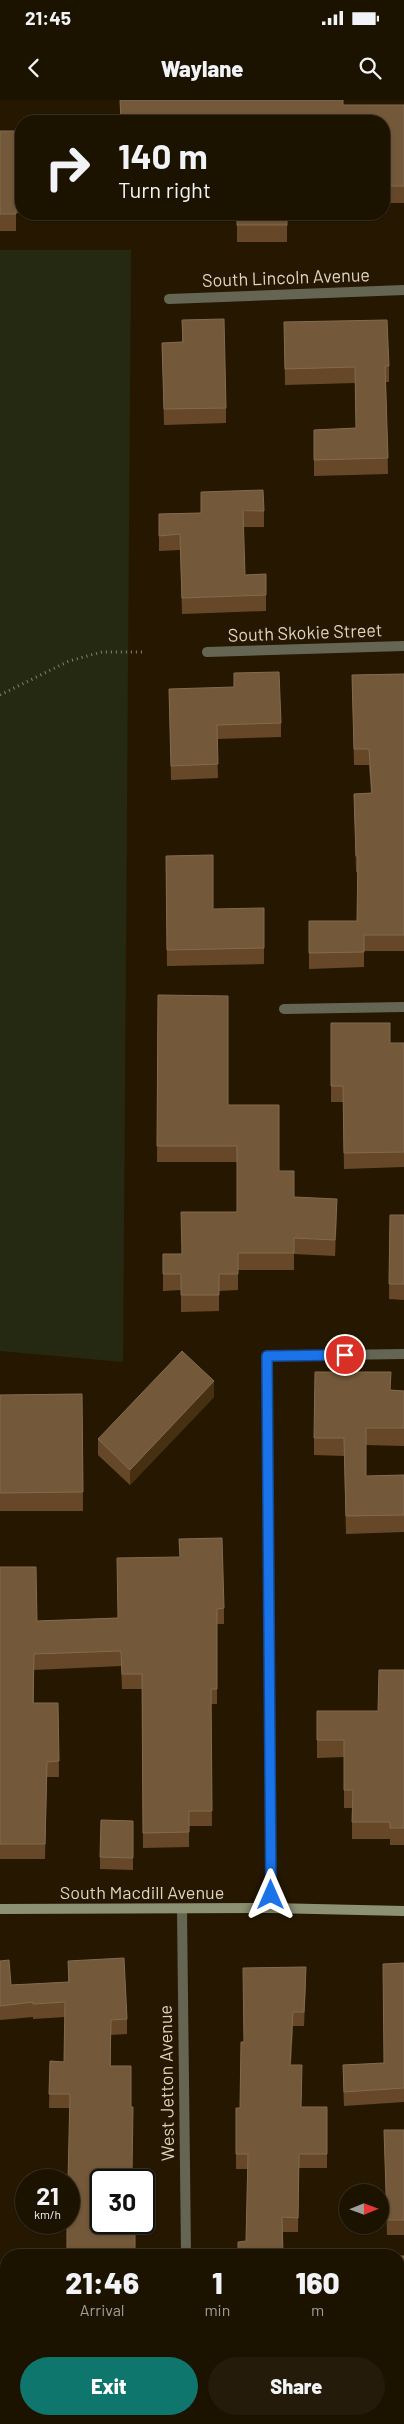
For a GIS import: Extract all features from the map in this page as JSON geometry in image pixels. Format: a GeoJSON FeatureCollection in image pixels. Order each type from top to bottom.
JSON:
{"type":"FeatureCollection","features":[{"type":"Feature","properties":{"kind":"street","name":"South Lincoln Avenue"},"geometry":{"type":"LineString","coordinates":[[169,299],[404,290]]}},
{"type":"Feature","properties":{"kind":"street","name":"South Skokie Street"},"geometry":{"type":"LineString","coordinates":[[208,652],[404,646]]}},
{"type":"Feature","properties":{"kind":"street"},"geometry":{"type":"LineString","coordinates":[[284,1009],[404,1006]]}},
{"type":"Feature","properties":{"kind":"street"},"geometry":{"type":"LineString","coordinates":[[271,1908],[267,1356],[404,1354]]}},
{"type":"Feature","properties":{"kind":"street","name":"South Macdill Avenue"},"geometry":{"type":"LineString","coordinates":[[0,1908],[182,1910],[271,1908],[404,1911]]}},
{"type":"Feature","properties":{"kind":"street","name":"West Jetton Avenue"},"geometry":{"type":"LineString","coordinates":[[182,1910],[186,2249]]}},
{"type":"Feature","properties":{"kind":"path"},"geometry":{"type":"LineString","coordinates":[[0,695],[69,662],[102,652],[142,652]]}},
{"type":"Feature","properties":{"kind":"green space"},"geometry":{"type":"Polygon","coordinates":[[[0,250],[131,250],[123,1362],[0,1351],[0,250]]]}},
{"type":"Feature","properties":{"kind":"building"},"geometry":{"type":"Polygon","coordinates":[[[120,100],[343,100],[343,105],[404,105],[404,186],[390,186],[390,115],[121,115],[120,100]]]}},
{"type":"Feature","properties":{"kind":"building"},"geometry":{"type":"Polygon","coordinates":[[[0,131],[15,131],[15,214],[0,214],[0,131]]]}},
{"type":"Feature","properties":{"kind":"building"},"geometry":{"type":"Polygon","coordinates":[[[237,220],[287,220],[287,225],[237,225],[237,220]]]}},
{"type":"Feature","properties":{"kind":"building"},"geometry":{"type":"Polygon","coordinates":[[[224,319],[226,408],[164,409],[162,343],[183,342],[182,320],[224,319]]]}},
{"type":"Feature","properties":{"kind":"building"},"geometry":{"type":"Polygon","coordinates":[[[387,320],[389,366],[385,366],[388,458],[314,460],[314,430],[356,428],[355,367],[285,369],[284,322],[387,320]]]}},
{"type":"Feature","properties":{"kind":"building"},"geometry":{"type":"Polygon","coordinates":[[[263,490],[264,511],[243,511],[245,575],[266,574],[266,595],[182,598],[180,534],[159,536],[159,514],[201,513],[201,492],[263,490]]]}},
{"type":"Feature","properties":{"kind":"building"},"geometry":{"type":"Polygon","coordinates":[[[279,672],[281,723],[217,725],[218,764],[171,766],[169,689],[234,687],[234,673],[279,672]]]}},
{"type":"Feature","properties":{"kind":"building"},"geometry":{"type":"Polygon","coordinates":[[[404,674],[404,935],[364,935],[364,952],[309,953],[309,921],[357,921],[358,856],[356,856],[354,794],[372,793],[369,749],[354,749],[352,675],[404,674]]]}},
{"type":"Feature","properties":{"kind":"building"},"geometry":{"type":"Polygon","coordinates":[[[213,855],[213,909],[264,908],[264,948],[167,950],[166,856],[213,855]]]}},
{"type":"Feature","properties":{"kind":"building"},"geometry":{"type":"Polygon","coordinates":[[[158,995],[228,996],[228,1105],[279,1105],[279,1171],[294,1171],[294,1197],[337,1199],[335,1240],[294,1238],[294,1253],[238,1253],[238,1274],[219,1274],[219,1295],[181,1295],[181,1274],[163,1274],[163,1254],[182,1254],[181,1212],[237,1212],[237,1146],[157,1146],[158,995]]]}},
{"type":"Feature","properties":{"kind":"building"},"geometry":{"type":"Polygon","coordinates":[[[331,1023],[390,1023],[390,1043],[404,1043],[404,1152],[344,1153],[343,1086],[331,1086],[331,1023]]]}},
{"type":"Feature","properties":{"kind":"building"},"geometry":{"type":"Polygon","coordinates":[[[390,1215],[404,1215],[404,1284],[389,1284],[390,1215]]]}},
{"type":"Feature","properties":{"kind":"building"},"geometry":{"type":"Polygon","coordinates":[[[182,1351],[214,1381],[130,1470],[98,1439],[182,1351]]]}},
{"type":"Feature","properties":{"kind":"building"},"geometry":{"type":"Polygon","coordinates":[[[315,1372],[391,1372],[390,1390],[404,1391],[404,1428],[366,1428],[366,1476],[404,1475],[404,1515],[346,1516],[344,1438],[314,1438],[315,1372]]]}},
{"type":"Feature","properties":{"kind":"building"},"geometry":{"type":"Polygon","coordinates":[[[82,1394],[83,1492],[0,1493],[0,1395],[82,1394]]]}},
{"type":"Feature","properties":{"kind":"building"},"geometry":{"type":"Polygon","coordinates":[[[222,1538],[224,1608],[217,1609],[217,1689],[211,1689],[212,1811],[189,1811],[189,1832],[143,1833],[142,1674],[122,1674],[121,1651],[34,1654],[33,1703],[58,1703],[59,1761],[47,1762],[45,1844],[0,1844],[0,1567],[36,1567],[37,1621],[118,1618],[117,1558],[180,1557],[179,1539],[222,1538]]]}},
{"type":"Feature","properties":{"kind":"building"},"geometry":{"type":"Polygon","coordinates":[[[379,1670],[404,1670],[404,1828],[390,1828],[390,1822],[352,1822],[353,1790],[344,1790],[344,1740],[317,1740],[317,1711],[378,1711],[379,1670]]]}},
{"type":"Feature","properties":{"kind":"building"},"geometry":{"type":"Polygon","coordinates":[[[101,1820],[133,1821],[133,1858],[100,1857],[101,1820]]]}},
{"type":"Feature","properties":{"kind":"building"},"geometry":{"type":"Polygon","coordinates":[[[124,1958],[127,2019],[111,2020],[110,2066],[131,2066],[131,2107],[133,2107],[132,2169],[90,2169],[90,2234],[135,2234],[135,2249],[67,2249],[67,2234],[80,2234],[80,2169],[68,2169],[70,2094],[49,2094],[50,2061],[64,2062],[65,2002],[33,2004],[33,2002],[0,2006],[0,1961],[9,1960],[11,1985],[69,1982],[68,1961],[124,1958]]]}},
{"type":"Feature","properties":{"kind":"building"},"geometry":{"type":"Polygon","coordinates":[[[404,1963],[404,2088],[344,2092],[343,2065],[384,2063],[383,1964],[404,1963]]]}},
{"type":"Feature","properties":{"kind":"building"},"geometry":{"type":"Polygon","coordinates":[[[306,1967],[304,2012],[293,2012],[290,2065],[302,2065],[301,2107],[327,2107],[327,2154],[299,2154],[298,2218],[282,2217],[283,2249],[238,2249],[238,2242],[246,2241],[248,2154],[236,2154],[236,2108],[240,2108],[241,2042],[244,2042],[243,1968],[306,1967]]]}},
{"type":"Feature","properties":{"kind":"building"},"geometry":{"type":"Polygon","coordinates":[[[384,2130],[404,2130],[404,2220],[389,2220],[389,2184],[386,2184],[384,2130]]]}},
{"type":"Feature","properties":{"kind":"route"},"geometry":{"type":"LineString","coordinates":[[271,1895],[267,1356],[345,1355]]}}]}
